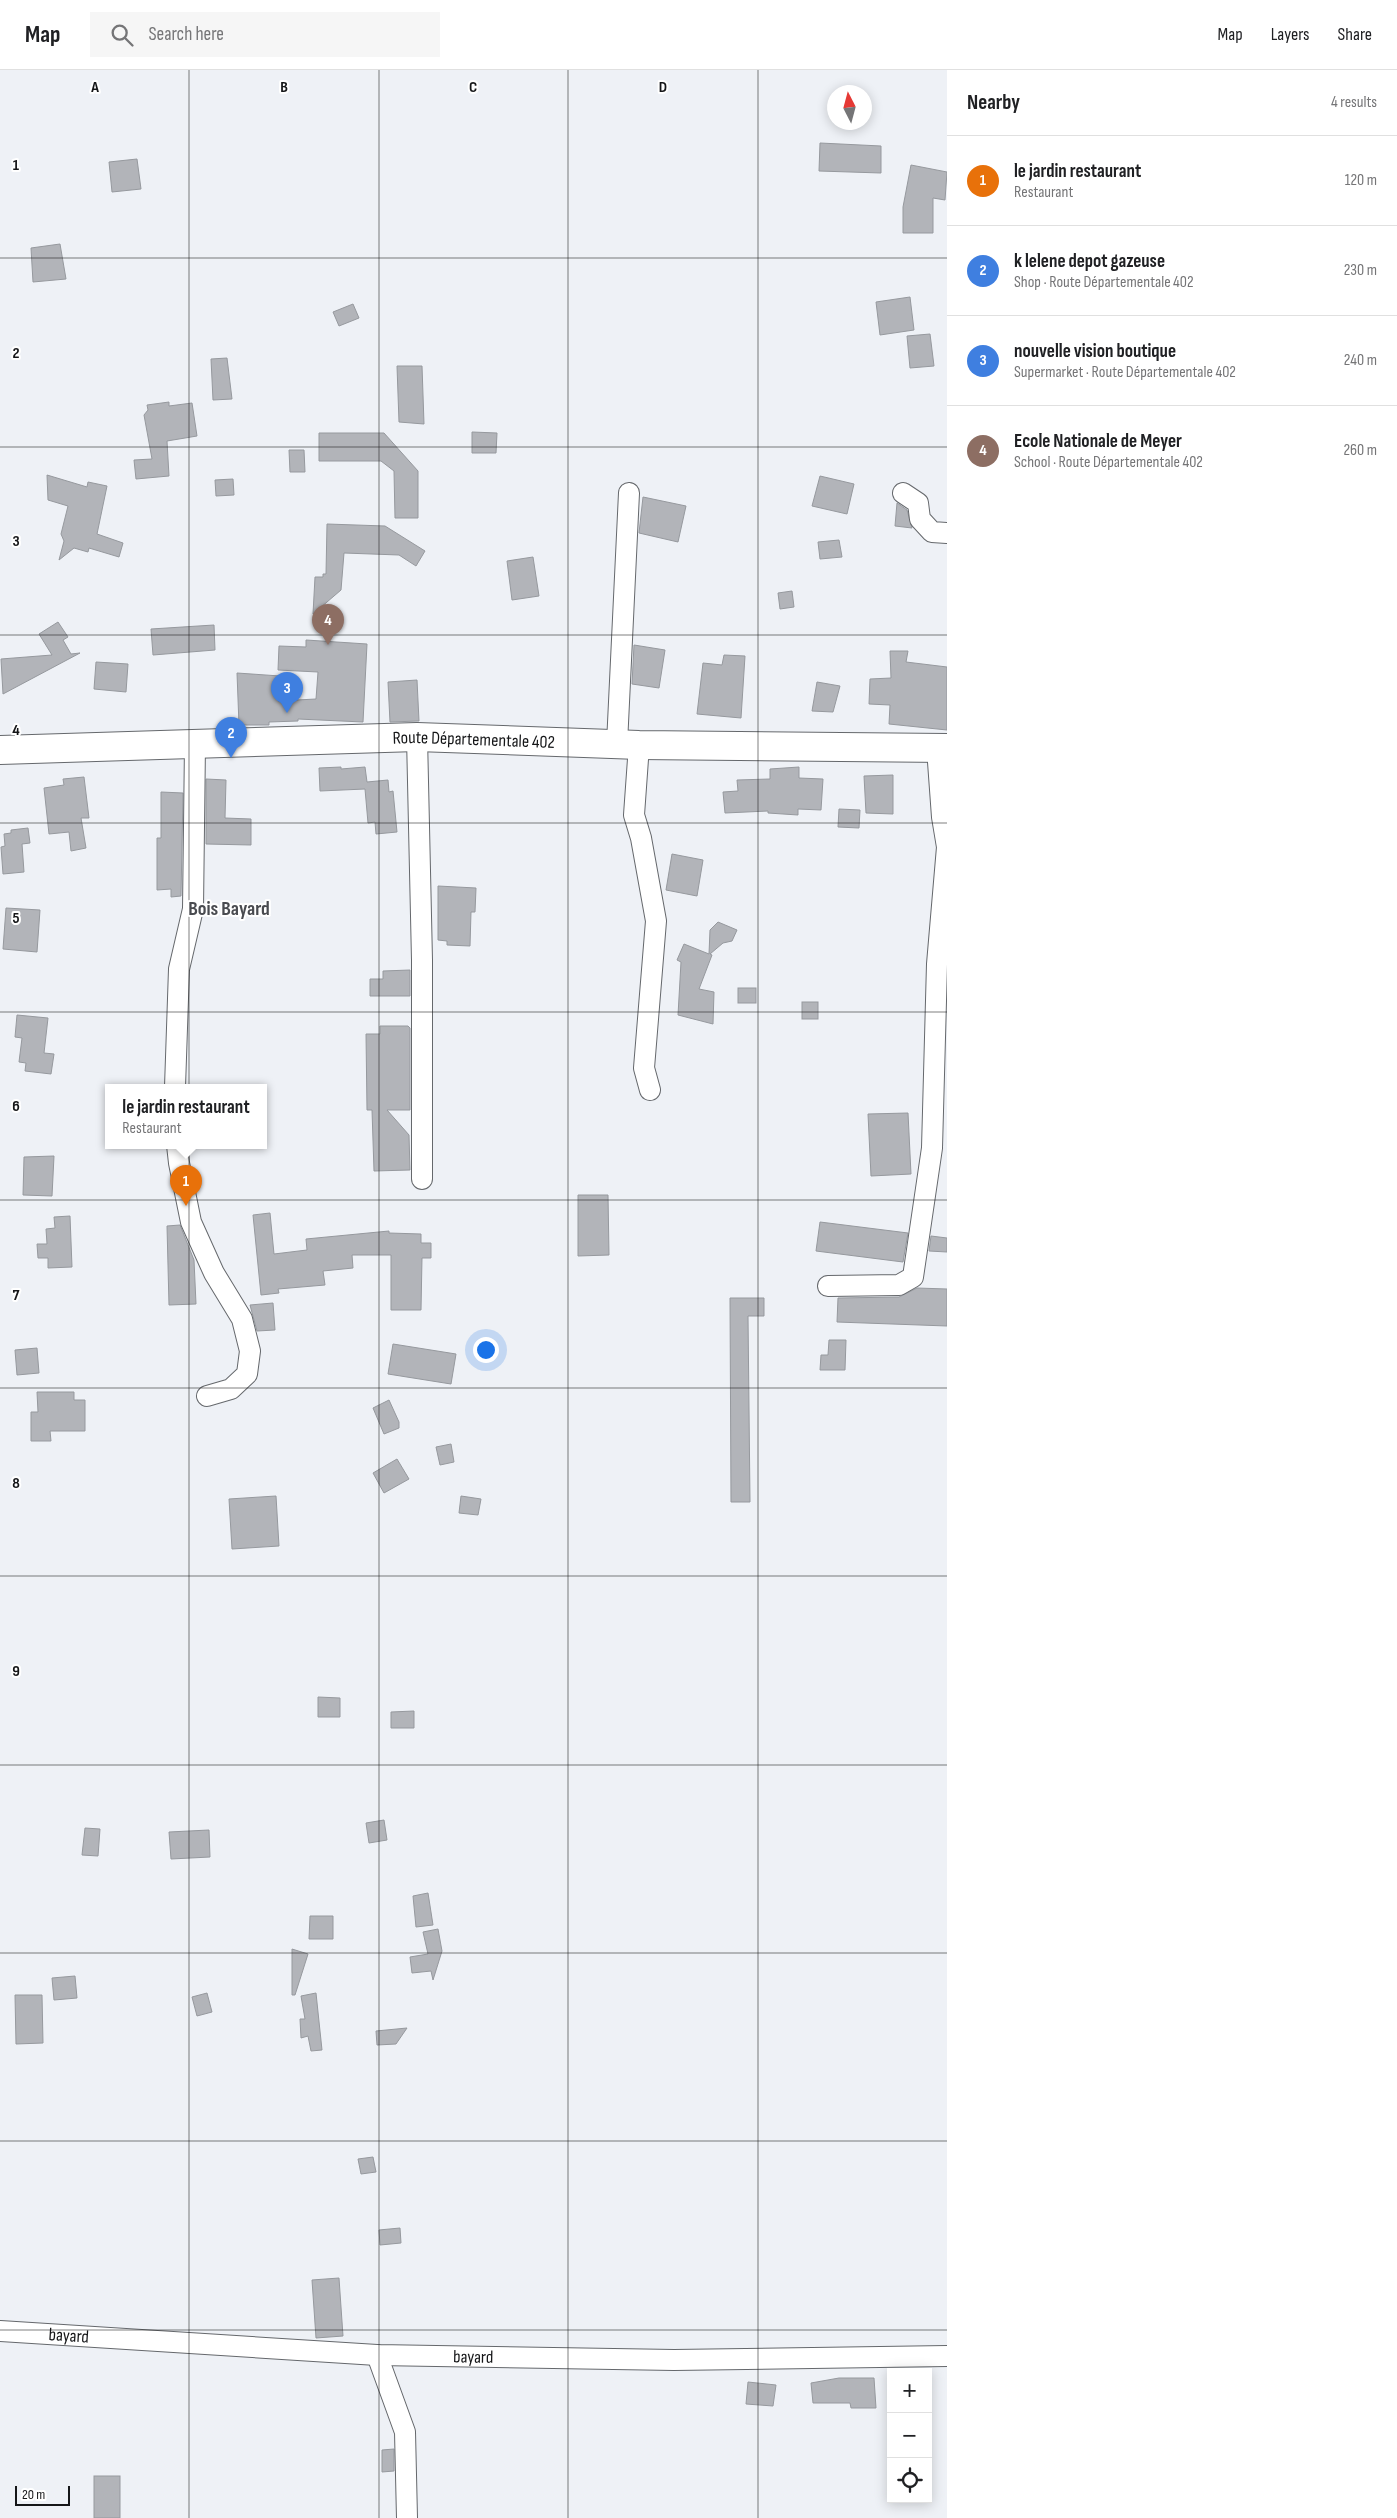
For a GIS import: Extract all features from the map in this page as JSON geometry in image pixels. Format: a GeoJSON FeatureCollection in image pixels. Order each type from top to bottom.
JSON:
{"type":"FeatureCollection","features":[{"type":"Feature","properties":{"kind":"main road","name":"Route Départementale 402"},"geometry":{"type":"LineString","coordinates":[[0,750],[417,737],[628,745],[942,748]]}},
{"type":"Feature","properties":{"kind":"street"},"geometry":{"type":"LineString","coordinates":[[630,493],[628,745],[634,815],[642,838],[656,921],[644,1068],[650,1090]]}},
{"type":"Feature","properties":{"kind":"street"},"geometry":{"type":"LineString","coordinates":[[903,493],[918,503],[920,519],[932,532],[947,533]]}},
{"type":"Feature","properties":{"kind":"street"},"geometry":{"type":"LineString","coordinates":[[417,737],[422,960],[422,1179]]}},
{"type":"Feature","properties":{"kind":"street"},"geometry":{"type":"LineString","coordinates":[[175,1084],[179,969],[193,909],[195,744]]}},
{"type":"Feature","properties":{"kind":"street"},"geometry":{"type":"LineString","coordinates":[[828,1286],[899,1285],[913,1276],[932,1148],[937,964],[947,847],[942,817],[942,748]]}},
{"type":"Feature","properties":{"kind":"street"},"geometry":{"type":"LineString","coordinates":[[177,1149],[192,1222],[214,1272],[242,1319],[250,1351],[247,1374],[231,1389],[207,1396]]}},
{"type":"Feature","properties":{"kind":"street","name":"bayard"},"geometry":{"type":"LineString","coordinates":[[0,2331],[377,2355],[674,2360],[947,2356]]}},
{"type":"Feature","properties":{"kind":"street"},"geometry":{"type":"LineString","coordinates":[[377,2355],[405,2432],[406,2518]]}},
{"type":"Feature","properties":{"kind":"building"},"geometry":{"type":"Polygon","coordinates":[[[820,143],[881,146],[881,173],[819,171],[820,143]]]}},
{"type":"Feature","properties":{"kind":"building"},"geometry":{"type":"Polygon","coordinates":[[[137,159],[141,189],[112,192],[109,162],[137,159]]]}},
{"type":"Feature","properties":{"kind":"building"},"geometry":{"type":"Polygon","coordinates":[[[911,165],[947,172],[945,200],[933,198],[933,233],[903,233],[903,207],[911,165]]]}},
{"type":"Feature","properties":{"kind":"building"},"geometry":{"type":"Polygon","coordinates":[[[60,244],[66,279],[33,282],[31,248],[60,244]]]}},
{"type":"Feature","properties":{"kind":"building"},"geometry":{"type":"Polygon","coordinates":[[[910,297],[914,330],[880,335],[876,302],[910,297]]]}},
{"type":"Feature","properties":{"kind":"building"},"geometry":{"type":"Polygon","coordinates":[[[353,304],[359,318],[339,326],[333,312],[353,304]]]}},
{"type":"Feature","properties":{"kind":"building"},"geometry":{"type":"Polygon","coordinates":[[[930,334],[934,366],[910,368],[907,336],[930,334]]]}},
{"type":"Feature","properties":{"kind":"building"},"geometry":{"type":"Polygon","coordinates":[[[227,358],[232,399],[213,400],[211,359],[227,358]]]}},
{"type":"Feature","properties":{"kind":"building"},"geometry":{"type":"Polygon","coordinates":[[[397,366],[422,366],[424,424],[399,422],[397,366]]]}},
{"type":"Feature","properties":{"kind":"building"},"geometry":{"type":"Polygon","coordinates":[[[169,402],[169,406],[192,403],[197,436],[167,441],[169,476],[136,479],[134,460],[152,459],[144,415],[148,410],[147,405],[169,402]]]}},
{"type":"Feature","properties":{"kind":"building"},"geometry":{"type":"Polygon","coordinates":[[[472,432],[497,433],[496,453],[472,453],[472,432]]]}},
{"type":"Feature","properties":{"kind":"building"},"geometry":{"type":"Polygon","coordinates":[[[319,433],[384,433],[418,471],[418,518],[395,518],[394,471],[381,461],[319,461],[319,433]]]}},
{"type":"Feature","properties":{"kind":"building"},"geometry":{"type":"Polygon","coordinates":[[[289,450],[304,450],[305,472],[290,472],[289,450]]]}},
{"type":"Feature","properties":{"kind":"building"},"geometry":{"type":"Polygon","coordinates":[[[47,475],[87,487],[88,482],[107,486],[97,534],[123,543],[119,557],[89,548],[88,552],[74,548],[59,560],[64,541],[61,534],[68,506],[48,500],[47,475]]]}},
{"type":"Feature","properties":{"kind":"building"},"geometry":{"type":"Polygon","coordinates":[[[820,476],[854,484],[847,514],[812,506],[820,476]]]}},
{"type":"Feature","properties":{"kind":"building"},"geometry":{"type":"Polygon","coordinates":[[[233,479],[234,495],[216,496],[215,480],[233,479]]]}},
{"type":"Feature","properties":{"kind":"building"},"geometry":{"type":"Polygon","coordinates":[[[643,497],[686,506],[678,542],[639,533],[643,497]]]}},
{"type":"Feature","properties":{"kind":"building"},"geometry":{"type":"Polygon","coordinates":[[[897,503],[907,510],[912,528],[895,526],[897,503]]]}},
{"type":"Feature","properties":{"kind":"building"},"geometry":{"type":"Polygon","coordinates":[[[327,524],[385,526],[425,551],[416,566],[399,555],[344,553],[341,590],[313,614],[315,577],[323,577],[323,574],[326,574],[327,524]]]}},
{"type":"Feature","properties":{"kind":"building"},"geometry":{"type":"Polygon","coordinates":[[[839,540],[842,557],[820,559],[818,542],[839,540]]]}},
{"type":"Feature","properties":{"kind":"building"},"geometry":{"type":"Polygon","coordinates":[[[533,557],[539,596],[512,600],[507,561],[533,557]]]}},
{"type":"Feature","properties":{"kind":"building"},"geometry":{"type":"Polygon","coordinates":[[[792,591],[794,607],[780,609],[778,593],[792,591]]]}},
{"type":"Feature","properties":{"kind":"building"},"geometry":{"type":"Polygon","coordinates":[[[58,622],[68,637],[63,640],[71,654],[80,653],[3,694],[1,659],[52,655],[39,634],[58,622]]]}},
{"type":"Feature","properties":{"kind":"building"},"geometry":{"type":"Polygon","coordinates":[[[214,625],[215,650],[153,655],[151,629],[214,625]]]}},
{"type":"Feature","properties":{"kind":"building"},"geometry":{"type":"Polygon","coordinates":[[[306,640],[367,644],[363,722],[298,719],[298,721],[269,722],[269,725],[239,725],[237,673],[280,676],[278,701],[316,699],[318,672],[278,670],[279,646],[306,647],[306,640]]]}},
{"type":"Feature","properties":{"kind":"building"},"geometry":{"type":"Polygon","coordinates":[[[634,645],[665,650],[659,688],[632,684],[634,645]]]}},
{"type":"Feature","properties":{"kind":"building"},"geometry":{"type":"Polygon","coordinates":[[[890,651],[908,651],[906,662],[947,667],[947,730],[889,724],[890,705],[869,704],[870,679],[891,678],[890,651]]]}},
{"type":"Feature","properties":{"kind":"building"},"geometry":{"type":"Polygon","coordinates":[[[724,655],[745,656],[741,718],[697,714],[703,663],[722,665],[724,655]]]}},
{"type":"Feature","properties":{"kind":"building"},"geometry":{"type":"Polygon","coordinates":[[[96,662],[128,664],[126,692],[94,689],[96,662]]]}},
{"type":"Feature","properties":{"kind":"building"},"geometry":{"type":"Polygon","coordinates":[[[417,680],[419,721],[390,722],[388,682],[417,680]]]}},
{"type":"Feature","properties":{"kind":"building"},"geometry":{"type":"Polygon","coordinates":[[[817,682],[840,686],[833,712],[812,711],[817,682]]]}},
{"type":"Feature","properties":{"kind":"building"},"geometry":{"type":"Polygon","coordinates":[[[341,767],[341,769],[365,767],[367,782],[388,780],[389,792],[393,791],[397,832],[376,834],[375,822],[368,823],[365,789],[320,791],[319,768],[341,767]]]}},
{"type":"Feature","properties":{"kind":"building"},"geometry":{"type":"Polygon","coordinates":[[[799,767],[799,778],[823,779],[821,810],[798,809],[798,815],[768,813],[768,811],[725,813],[723,792],[738,791],[737,780],[770,779],[770,769],[799,767]]]}},
{"type":"Feature","properties":{"kind":"building"},"geometry":{"type":"Polygon","coordinates":[[[893,775],[893,814],[866,813],[864,776],[893,775]]]}},
{"type":"Feature","properties":{"kind":"building"},"geometry":{"type":"Polygon","coordinates":[[[84,777],[89,818],[81,818],[86,848],[71,851],[69,832],[49,834],[44,788],[64,785],[63,779],[84,777]]]}},
{"type":"Feature","properties":{"kind":"building"},"geometry":{"type":"Polygon","coordinates":[[[206,779],[226,780],[225,818],[251,819],[251,845],[206,844],[206,779]]]}},
{"type":"Feature","properties":{"kind":"building"},"geometry":{"type":"Polygon","coordinates":[[[161,792],[183,793],[181,896],[171,897],[171,889],[157,890],[157,838],[161,838],[161,792]]]}},
{"type":"Feature","properties":{"kind":"building"},"geometry":{"type":"Polygon","coordinates":[[[839,809],[860,810],[859,828],[838,827],[839,809]]]}},
{"type":"Feature","properties":{"kind":"building"},"geometry":{"type":"Polygon","coordinates":[[[28,828],[30,843],[22,844],[24,872],[3,874],[1,847],[5,846],[4,834],[11,833],[11,830],[28,828]]]}},
{"type":"Feature","properties":{"kind":"building"},"geometry":{"type":"Polygon","coordinates":[[[672,854],[703,860],[697,896],[666,890],[672,854]]]}},
{"type":"Feature","properties":{"kind":"building"},"geometry":{"type":"Polygon","coordinates":[[[438,886],[476,888],[475,912],[471,912],[470,946],[447,945],[447,941],[438,940],[438,886]]]}},
{"type":"Feature","properties":{"kind":"building"},"geometry":{"type":"Polygon","coordinates":[[[6,908],[40,910],[37,952],[3,949],[6,908]]]}},
{"type":"Feature","properties":{"kind":"building"},"geometry":{"type":"Polygon","coordinates":[[[718,922],[737,930],[732,941],[723,943],[710,954],[712,955],[699,989],[714,992],[713,1024],[678,1015],[681,962],[677,960],[684,944],[709,954],[710,930],[718,922]]]}},
{"type":"Feature","properties":{"kind":"building"},"geometry":{"type":"Polygon","coordinates":[[[410,970],[410,996],[370,996],[370,979],[383,979],[383,971],[410,970]]]}},
{"type":"Feature","properties":{"kind":"building"},"geometry":{"type":"Polygon","coordinates":[[[738,988],[756,988],[756,1003],[738,1003],[738,988]]]}},
{"type":"Feature","properties":{"kind":"building"},"geometry":{"type":"Polygon","coordinates":[[[802,1002],[818,1002],[818,1019],[802,1019],[802,1002]]]}},
{"type":"Feature","properties":{"kind":"building"},"geometry":{"type":"Polygon","coordinates":[[[17,1015],[48,1018],[44,1053],[54,1054],[51,1074],[25,1071],[26,1063],[19,1062],[22,1038],[15,1037],[17,1015]]]}},
{"type":"Feature","properties":{"kind":"building"},"geometry":{"type":"Polygon","coordinates":[[[380,1026],[408,1026],[410,1028],[410,1110],[387,1110],[409,1135],[410,1170],[374,1171],[372,1110],[367,1110],[366,1034],[380,1034],[380,1026]]]}},
{"type":"Feature","properties":{"kind":"building"},"geometry":{"type":"Polygon","coordinates":[[[908,1113],[911,1174],[871,1176],[868,1114],[908,1113]]]}},
{"type":"Feature","properties":{"kind":"building"},"geometry":{"type":"Polygon","coordinates":[[[54,1156],[52,1196],[23,1195],[24,1157],[54,1156]]]}},
{"type":"Feature","properties":{"kind":"building"},"geometry":{"type":"Polygon","coordinates":[[[578,1195],[608,1195],[609,1255],[578,1256],[578,1195]]]}},
{"type":"Feature","properties":{"kind":"building"},"geometry":{"type":"Polygon","coordinates":[[[270,1213],[274,1254],[307,1250],[306,1239],[389,1231],[389,1233],[421,1234],[421,1243],[431,1243],[431,1258],[422,1258],[421,1310],[391,1310],[391,1255],[352,1255],[353,1268],[323,1271],[325,1285],[278,1289],[279,1293],[261,1295],[253,1215],[270,1213]]]}},
{"type":"Feature","properties":{"kind":"building"},"geometry":{"type":"Polygon","coordinates":[[[70,1216],[72,1267],[48,1268],[48,1258],[38,1258],[37,1244],[47,1244],[46,1229],[55,1228],[54,1217],[70,1216]]]}},
{"type":"Feature","properties":{"kind":"building"},"geometry":{"type":"Polygon","coordinates":[[[820,1222],[908,1233],[903,1262],[816,1251],[820,1222]]]}},
{"type":"Feature","properties":{"kind":"building"},"geometry":{"type":"Polygon","coordinates":[[[180,1225],[194,1260],[196,1304],[169,1305],[167,1226],[180,1225]]]}},
{"type":"Feature","properties":{"kind":"building"},"geometry":{"type":"Polygon","coordinates":[[[931,1236],[947,1238],[947,1252],[929,1251],[931,1236]]]}},
{"type":"Feature","properties":{"kind":"building"},"geometry":{"type":"Polygon","coordinates":[[[917,1288],[947,1289],[947,1326],[837,1322],[838,1298],[899,1297],[917,1288]]]}},
{"type":"Feature","properties":{"kind":"building"},"geometry":{"type":"Polygon","coordinates":[[[730,1298],[764,1298],[764,1316],[748,1316],[750,1502],[731,1502],[730,1298]]]}},
{"type":"Feature","properties":{"kind":"building"},"geometry":{"type":"Polygon","coordinates":[[[273,1303],[275,1330],[257,1331],[250,1305],[273,1303]]]}},
{"type":"Feature","properties":{"kind":"building"},"geometry":{"type":"Polygon","coordinates":[[[829,1340],[846,1340],[845,1370],[820,1370],[821,1355],[828,1355],[829,1340]]]}},
{"type":"Feature","properties":{"kind":"building"},"geometry":{"type":"Polygon","coordinates":[[[393,1344],[456,1354],[451,1384],[388,1374],[393,1344]]]}},
{"type":"Feature","properties":{"kind":"building"},"geometry":{"type":"Polygon","coordinates":[[[37,1348],[39,1373],[17,1375],[15,1350],[37,1348]]]}},
{"type":"Feature","properties":{"kind":"building"},"geometry":{"type":"Polygon","coordinates":[[[37,1392],[74,1392],[74,1400],[85,1400],[85,1431],[50,1431],[51,1441],[31,1441],[31,1412],[38,1412],[37,1392]]]}},
{"type":"Feature","properties":{"kind":"building"},"geometry":{"type":"Polygon","coordinates":[[[389,1400],[399,1422],[399,1428],[384,1434],[373,1408],[389,1400]]]}},
{"type":"Feature","properties":{"kind":"building"},"geometry":{"type":"Polygon","coordinates":[[[451,1444],[454,1462],[440,1465],[436,1447],[451,1444]]]}},
{"type":"Feature","properties":{"kind":"building"},"geometry":{"type":"Polygon","coordinates":[[[397,1459],[409,1479],[384,1493],[373,1473],[397,1459]]]}},
{"type":"Feature","properties":{"kind":"building"},"geometry":{"type":"Polygon","coordinates":[[[276,1496],[279,1546],[232,1549],[229,1499],[276,1496]]]}},
{"type":"Feature","properties":{"kind":"building"},"geometry":{"type":"Polygon","coordinates":[[[461,1496],[481,1499],[478,1515],[459,1513],[461,1496]]]}},
{"type":"Feature","properties":{"kind":"building"},"geometry":{"type":"Polygon","coordinates":[[[318,1697],[340,1698],[340,1717],[318,1717],[318,1697]]]}},
{"type":"Feature","properties":{"kind":"building"},"geometry":{"type":"Polygon","coordinates":[[[414,1711],[414,1728],[391,1728],[391,1712],[414,1711]]]}},
{"type":"Feature","properties":{"kind":"building"},"geometry":{"type":"Polygon","coordinates":[[[384,1820],[387,1840],[369,1843],[366,1823],[384,1820]]]}},
{"type":"Feature","properties":{"kind":"building"},"geometry":{"type":"Polygon","coordinates":[[[85,1828],[100,1829],[98,1856],[82,1855],[85,1828]]]}},
{"type":"Feature","properties":{"kind":"building"},"geometry":{"type":"Polygon","coordinates":[[[209,1830],[210,1857],[171,1859],[169,1832],[209,1830]]]}},
{"type":"Feature","properties":{"kind":"building"},"geometry":{"type":"Polygon","coordinates":[[[428,1893],[433,1925],[416,1927],[413,1896],[428,1893]]]}},
{"type":"Feature","properties":{"kind":"building"},"geometry":{"type":"Polygon","coordinates":[[[310,1916],[333,1916],[333,1939],[309,1939],[310,1916]]]}},
{"type":"Feature","properties":{"kind":"building"},"geometry":{"type":"Polygon","coordinates":[[[438,1929],[442,1951],[433,1980],[431,1971],[412,1973],[410,1957],[428,1954],[423,1932],[438,1929]]]}},
{"type":"Feature","properties":{"kind":"building"},"geometry":{"type":"Polygon","coordinates":[[[292,1949],[308,1954],[295,1995],[292,1995],[292,1949]]]}},
{"type":"Feature","properties":{"kind":"building"},"geometry":{"type":"Polygon","coordinates":[[[75,1976],[77,1998],[54,2000],[52,1978],[75,1976]]]}},
{"type":"Feature","properties":{"kind":"building"},"geometry":{"type":"Polygon","coordinates":[[[207,1993],[212,2012],[197,2016],[192,1997],[207,1993]]]}},
{"type":"Feature","properties":{"kind":"building"},"geometry":{"type":"Polygon","coordinates":[[[316,1993],[322,2050],[311,2051],[308,2036],[301,2038],[300,2019],[305,2019],[301,1996],[316,1993]]]}},
{"type":"Feature","properties":{"kind":"building"},"geometry":{"type":"Polygon","coordinates":[[[15,1995],[42,1995],[43,2043],[16,2044],[15,1995]]]}},
{"type":"Feature","properties":{"kind":"building"},"geometry":{"type":"Polygon","coordinates":[[[407,2028],[396,2044],[377,2045],[376,2031],[407,2028]]]}},
{"type":"Feature","properties":{"kind":"building"},"geometry":{"type":"Polygon","coordinates":[[[373,2157],[376,2172],[361,2174],[358,2159],[373,2157]]]}},
{"type":"Feature","properties":{"kind":"building"},"geometry":{"type":"Polygon","coordinates":[[[400,2228],[401,2243],[380,2245],[379,2230],[400,2228]]]}},
{"type":"Feature","properties":{"kind":"building"},"geometry":{"type":"Polygon","coordinates":[[[339,2278],[343,2336],[316,2338],[312,2280],[339,2278]]]}},
{"type":"Feature","properties":{"kind":"building"},"geometry":{"type":"Polygon","coordinates":[[[839,2378],[874,2378],[876,2408],[851,2408],[850,2403],[813,2403],[811,2383],[839,2378]]]}},
{"type":"Feature","properties":{"kind":"building"},"geometry":{"type":"Polygon","coordinates":[[[748,2382],[776,2385],[773,2406],[746,2404],[748,2382]]]}},
{"type":"Feature","properties":{"kind":"building"},"geometry":{"type":"Polygon","coordinates":[[[394,2449],[394,2471],[382,2472],[382,2450],[394,2449]]]}},
{"type":"Feature","properties":{"kind":"building"},"geometry":{"type":"Polygon","coordinates":[[[94,2476],[120,2476],[120,2518],[94,2518],[94,2476]]]}},
{"type":"Feature","properties":{"kind":"place","name":"Ecole Nationale de Meyer"},"geometry":{"type":"Point","coordinates":[328,645]}},
{"type":"Feature","properties":{"kind":"place","name":"nouvelle vision boutique"},"geometry":{"type":"Point","coordinates":[287,713]}},
{"type":"Feature","properties":{"kind":"place","name":"k lelene depot gazeuse"},"geometry":{"type":"Point","coordinates":[231,758]}},
{"type":"Feature","properties":{"kind":"place","name":"le jardin restaurant"},"geometry":{"type":"Point","coordinates":[186,1206]}},
{"type":"Feature","properties":{"kind":"district","name":"Bois Bayard"},"geometry":{"type":"Point","coordinates":[229,908]}}]}
